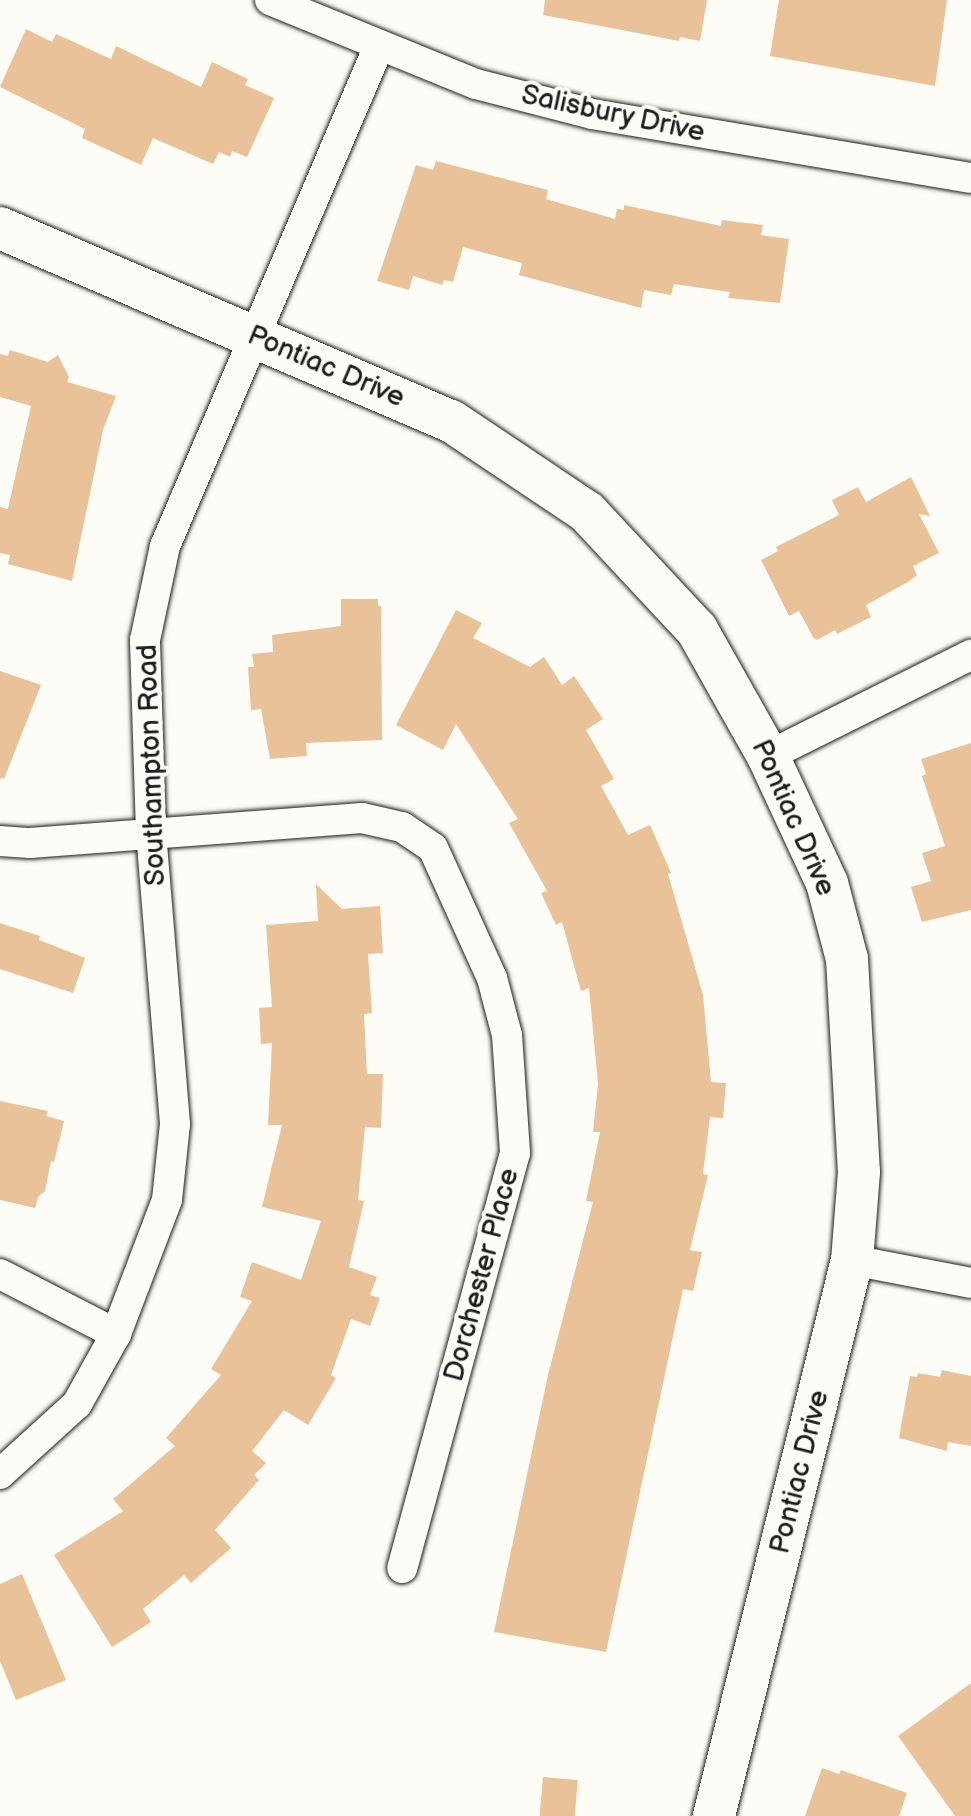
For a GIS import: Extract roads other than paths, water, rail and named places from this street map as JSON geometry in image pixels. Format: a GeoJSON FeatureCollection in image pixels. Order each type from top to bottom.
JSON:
{"type":"FeatureCollection","features":[{"type":"Feature","properties":{"kind":"main road","name":"Pontiac Drive"},"geometry":{"type":"LineString","coordinates":[[0,228],[451,421],[587,512],[697,630],[768,756],[827,883],[847,959],[859,1172],[852,1260],[714,1816]]}},
{"type":"Feature","properties":{"kind":"street","name":"Salisbury Drive"},"geometry":{"type":"LineString","coordinates":[[270,0],[476,84],[592,114],[971,178]]}},
{"type":"Feature","properties":{"kind":"street","name":"Southampton Road"},"geometry":{"type":"LineString","coordinates":[[0,1474],[14,1465],[77,1404],[116,1334],[167,1200],[175,1124],[151,833],[145,640],[165,546],[379,46]]}},
{"type":"Feature","properties":{"kind":"street"},"geometry":{"type":"LineString","coordinates":[[768,756],[971,655]]}},
{"type":"Feature","properties":{"kind":"street","name":"Dorchester Place"},"geometry":{"type":"LineString","coordinates":[[0,841],[30,843],[362,818],[402,827],[433,848],[492,978],[507,1035],[515,1153],[402,1568]]}},
{"type":"Feature","properties":{"kind":"street"},"geometry":{"type":"LineString","coordinates":[[852,1260],[971,1283]]}},
{"type":"Feature","properties":{"kind":"street"},"geometry":{"type":"LineString","coordinates":[[0,1274],[116,1334]]}}]}
